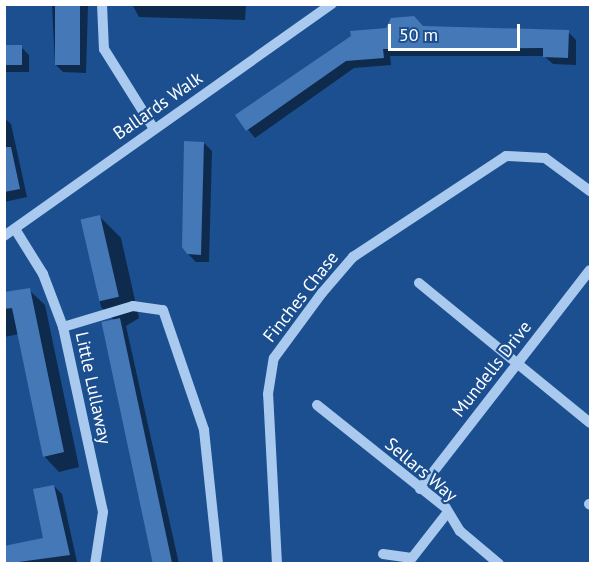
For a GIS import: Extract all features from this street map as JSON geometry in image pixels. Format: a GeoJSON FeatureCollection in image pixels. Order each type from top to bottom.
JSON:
{"type":"FeatureCollection","features":[{"type":"Feature","properties":{"kind":"street"},"geometry":{"type":"LineString","coordinates":[[102,4],[108,58],[154,129]]}},
{"type":"Feature","properties":{"kind":"street","name":"Ballards Walk"},"geometry":{"type":"LineString","coordinates":[[4,236],[332,4]]}},
{"type":"Feature","properties":{"kind":"street","name":"Finches Chase"},"geometry":{"type":"LineString","coordinates":[[277,564],[268,394],[274,358],[322,293],[353,257],[506,156],[545,158],[591,191]]}},
{"type":"Feature","properties":{"kind":"street","name":"Little Lullaway"},"geometry":{"type":"LineString","coordinates":[[15,229],[43,274],[63,327],[103,512],[95,564]]}},
{"type":"Feature","properties":{"kind":"street","name":"Mundells Drive"},"geometry":{"type":"LineString","coordinates":[[420,489],[591,270]]}},
{"type":"Feature","properties":{"kind":"street"},"geometry":{"type":"LineString","coordinates":[[419,283],[591,423]]}},
{"type":"Feature","properties":{"kind":"street"},"geometry":{"type":"LineString","coordinates":[[63,327],[133,306],[163,310],[204,430],[218,564]]}},
{"type":"Feature","properties":{"kind":"street","name":"Sellars Way"},"geometry":{"type":"LineString","coordinates":[[317,405],[448,512],[460,531],[499,564]]}},
{"type":"Feature","properties":{"kind":"street"},"geometry":{"type":"LineString","coordinates":[[383,554],[412,558],[448,512]]}},
{"type":"Feature","properties":{"kind":"building"},"geometry":{"type":"Polygon","coordinates":[[[55,4],[80,4],[80,65],[55,65],[55,4]]]}},
{"type":"Feature","properties":{"kind":"building"},"geometry":{"type":"Polygon","coordinates":[[[414,16],[423,26],[569,30],[568,58],[543,57],[543,48],[383,49],[384,58],[346,61],[246,131],[235,115],[351,36],[350,31],[386,28],[391,18],[414,16]]]}},
{"type":"Feature","properties":{"kind":"building"},"geometry":{"type":"Polygon","coordinates":[[[4,45],[22,45],[22,65],[4,65],[4,45]]]}},
{"type":"Feature","properties":{"kind":"building"},"geometry":{"type":"Polygon","coordinates":[[[184,141],[204,142],[201,255],[187,254],[182,247],[184,141]]]}},
{"type":"Feature","properties":{"kind":"building"},"geometry":{"type":"Polygon","coordinates":[[[4,147],[11,147],[20,189],[4,192],[4,147]]]}},
{"type":"Feature","properties":{"kind":"building"},"geometry":{"type":"Polygon","coordinates":[[[100,215],[119,297],[99,301],[81,219],[100,215]]]}},
{"type":"Feature","properties":{"kind":"building"},"geometry":{"type":"Polygon","coordinates":[[[30,288],[64,452],[43,457],[12,308],[4,309],[4,292],[30,288]]]}},
{"type":"Feature","properties":{"kind":"building"},"geometry":{"type":"Polygon","coordinates":[[[120,318],[172,564],[153,564],[101,322],[120,318]]]}},
{"type":"Feature","properties":{"kind":"building"},"geometry":{"type":"Polygon","coordinates":[[[54,485],[70,555],[4,564],[4,546],[43,538],[33,489],[54,485]]]}}]}
